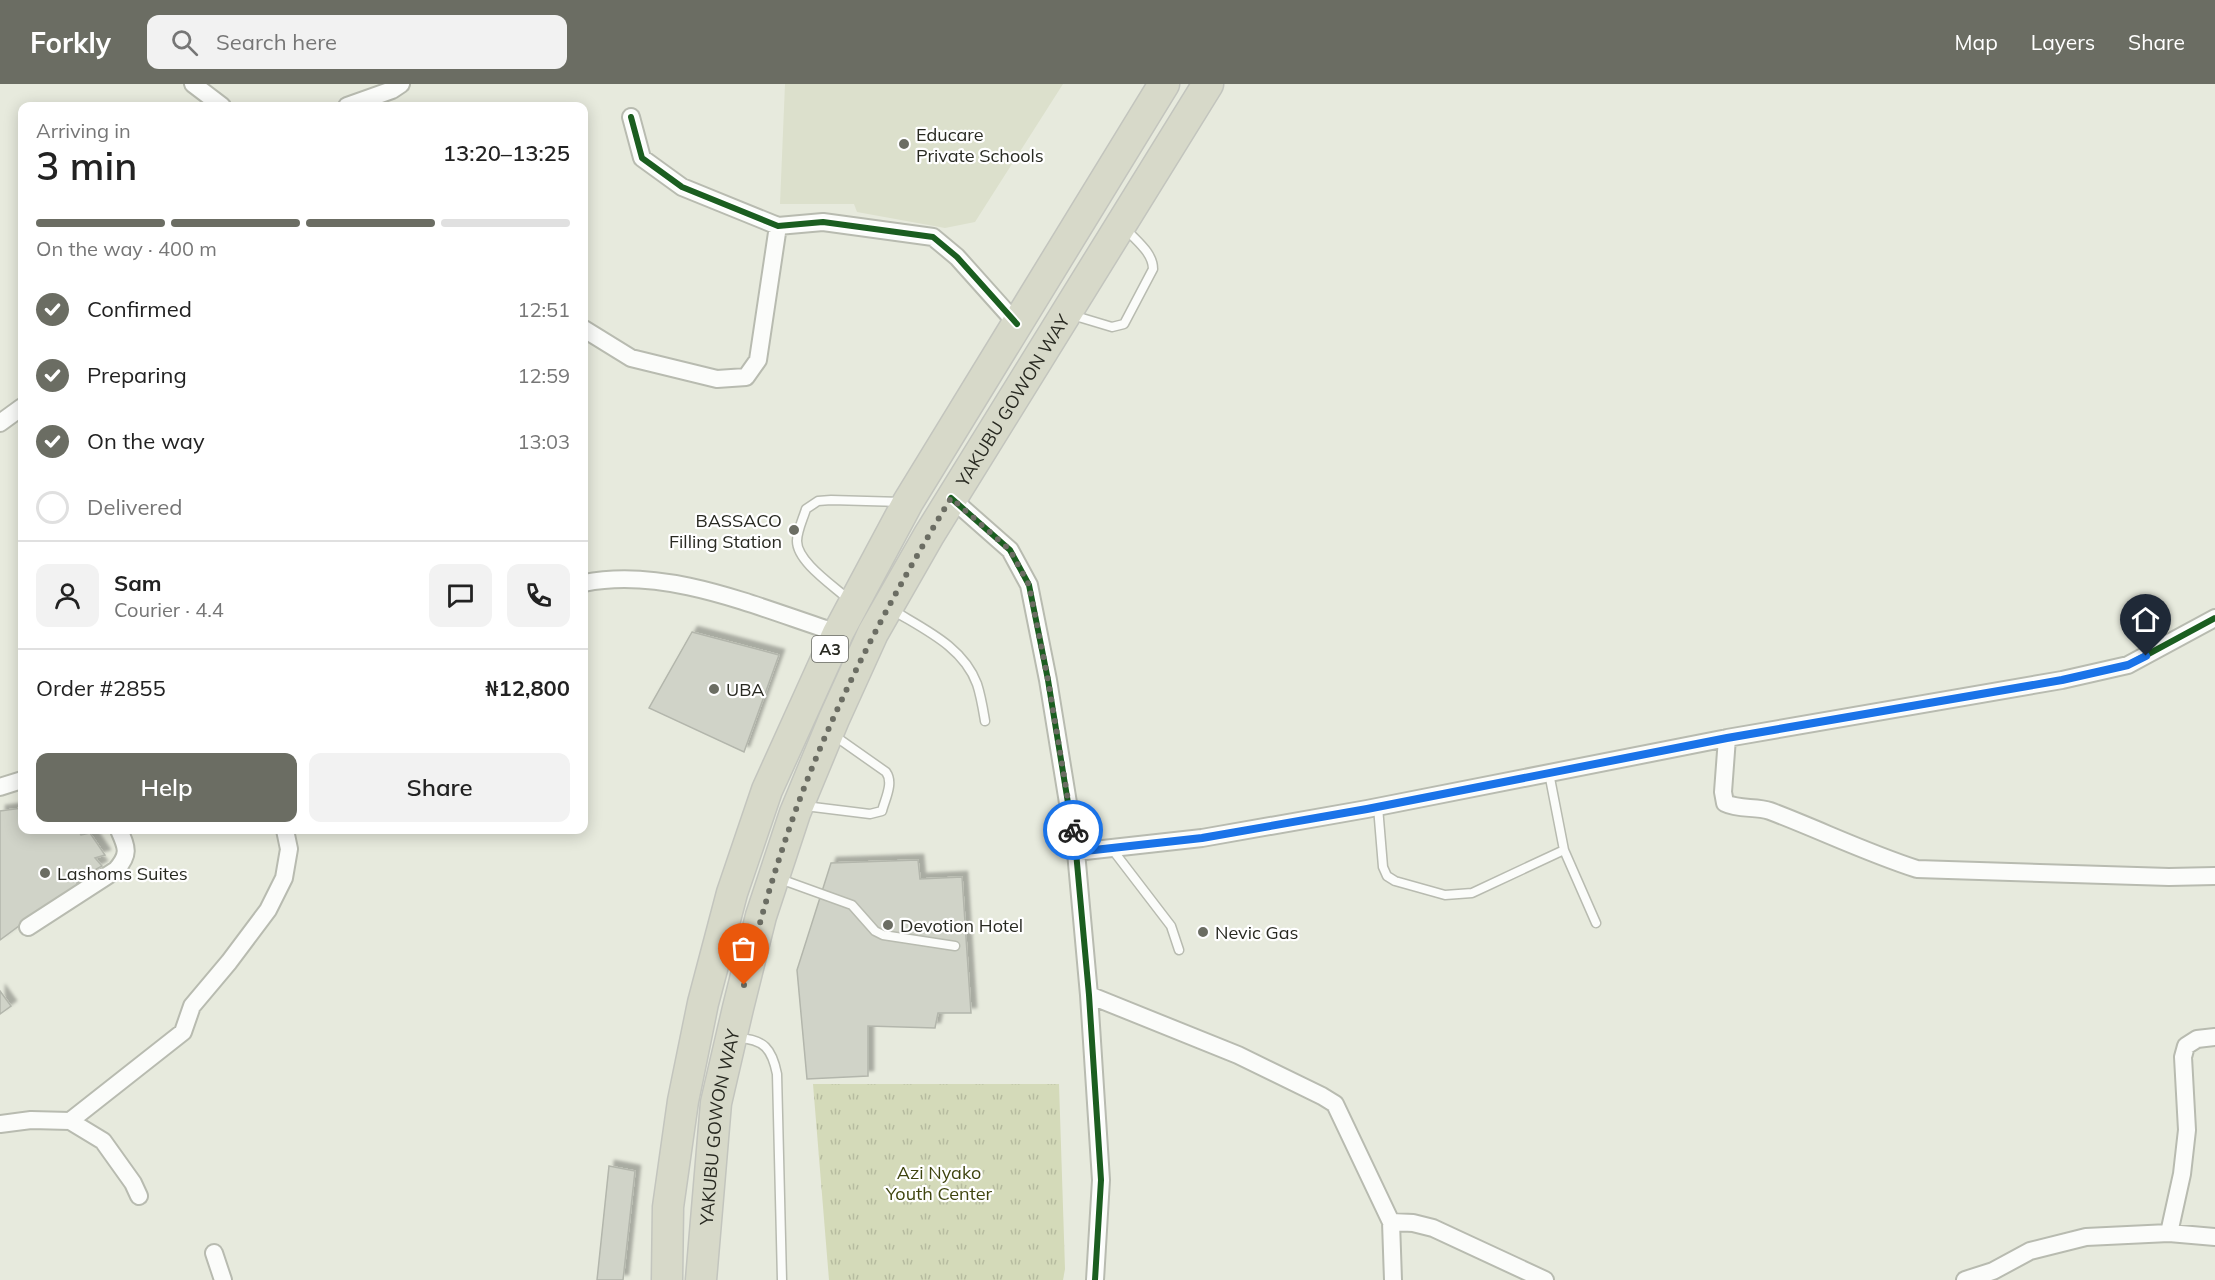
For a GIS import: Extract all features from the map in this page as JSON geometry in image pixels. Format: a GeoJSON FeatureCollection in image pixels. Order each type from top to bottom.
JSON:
{"type":"FeatureCollection","features":[{"type":"Feature","properties":{"kind":"highway","name":"YAKUBU GOWON WAY"},"geometry":{"type":"LineString","coordinates":[[667,1280],[668,1206],[692,1056],[703,1003],[732,893],[767,790],[838,633],[908,502],[1164,84]]}},
{"type":"Feature","properties":{"kind":"highway","name":"YAKUBU GOWON WAY"},"geometry":{"type":"LineString","coordinates":[[701,1280],[716,1103],[761,916],[798,805],[829,731],[873,633],[951,498],[1208,84]]}},
{"type":"Feature","properties":{"kind":"highway"},"geometry":{"type":"LineString","coordinates":[[692,1056],[728,1052]]}},
{"type":"Feature","properties":{"kind":"street"},"geometry":{"type":"LineString","coordinates":[[193,84],[217,102]]}},
{"type":"Feature","properties":{"kind":"street"},"geometry":{"type":"LineString","coordinates":[[358,102],[392,90],[401,84]]}},
{"type":"Feature","properties":{"kind":"street"},"geometry":{"type":"LineString","coordinates":[[632,117],[642,158],[682,187],[778,226],[823,222],[933,237],[957,257],[1017,324]]}},
{"type":"Feature","properties":{"kind":"street"},"geometry":{"type":"LineString","coordinates":[[588,331],[632,358],[717,379],[746,377],[758,360],[778,226]]}},
{"type":"Feature","properties":{"kind":"street"},"geometry":{"type":"LineString","coordinates":[[0,423],[18,409]]}},
{"type":"Feature","properties":{"kind":"street"},"geometry":{"type":"LineString","coordinates":[[951,498],[1010,550],[1029,585],[1048,680],[1076,852],[1089,995],[1101,1180],[1095,1280]]}},
{"type":"Feature","properties":{"kind":"street"},"geometry":{"type":"LineString","coordinates":[[588,583],[625,579],[659,581],[711,593],[838,633]]}},
{"type":"Feature","properties":{"kind":"street"},"geometry":{"type":"LineString","coordinates":[[1076,852],[1202,838],[1378,807],[1727,738],[2062,680],[2128,665],[2215,618]]}},
{"type":"Feature","properties":{"kind":"street"},"geometry":{"type":"LineString","coordinates":[[1727,738],[1723,792],[1725,803],[1733,807],[1768,810],[1878,857],[1917,869],[2169,878],[2215,876]]}},
{"type":"Feature","properties":{"kind":"street"},"geometry":{"type":"LineString","coordinates":[[0,787],[18,781]]}},
{"type":"Feature","properties":{"kind":"street"},"geometry":{"type":"LineString","coordinates":[[28,927],[116,870],[124,860],[127,847],[121,834]]}},
{"type":"Feature","properties":{"kind":"street"},"geometry":{"type":"LineString","coordinates":[[70,1122],[183,1032],[192,1006],[268,910],[284,878],[289,849],[286,834]]}},
{"type":"Feature","properties":{"kind":"street"},"geometry":{"type":"LineString","coordinates":[[1089,995],[1238,1055],[1335,1104],[1391,1222],[1394,1280]]}},
{"type":"Feature","properties":{"kind":"street"},"geometry":{"type":"LineString","coordinates":[[2169,1233],[2182,1174],[2187,1130],[2183,1057],[2186,1046],[2197,1039],[2215,1037]]}},
{"type":"Feature","properties":{"kind":"street"},"geometry":{"type":"LineString","coordinates":[[0,1124],[31,1120],[70,1122],[103,1141],[134,1183],[139,1196]]}},
{"type":"Feature","properties":{"kind":"street"},"geometry":{"type":"LineString","coordinates":[[1391,1222],[1413,1223],[1433,1228],[1545,1280]]}},
{"type":"Feature","properties":{"kind":"street"},"geometry":{"type":"LineString","coordinates":[[1965,1280],[1993,1271],[2030,1251],[2086,1237],[2169,1233],[2215,1237]]}},
{"type":"Feature","properties":{"kind":"street"},"geometry":{"type":"LineString","coordinates":[[214,1253],[223,1280]]}},
{"type":"Feature","properties":{"kind":"lane"},"geometry":{"type":"LineString","coordinates":[[1066,313],[1112,327],[1124,324],[1153,268],[1153,261],[1121,224]]}},
{"type":"Feature","properties":{"kind":"lane"},"geometry":{"type":"LineString","coordinates":[[853,603],[803,559],[797,540],[806,509],[818,501],[831,500],[908,502]]}},
{"type":"Feature","properties":{"kind":"lane"},"geometry":{"type":"LineString","coordinates":[[888,607],[951,646],[966,664],[977,684],[986,721]]}},
{"type":"Feature","properties":{"kind":"lane"},"geometry":{"type":"LineString","coordinates":[[798,805],[870,814],[882,811],[890,777],[829,731]]}},
{"type":"Feature","properties":{"kind":"lane"},"geometry":{"type":"LineString","coordinates":[[1549,773],[1564,850],[1596,923]]}},
{"type":"Feature","properties":{"kind":"lane"},"geometry":{"type":"LineString","coordinates":[[1378,807],[1383,867],[1387,876],[1395,881],[1445,895],[1472,893],[1564,850]]}},
{"type":"Feature","properties":{"kind":"lane"},"geometry":{"type":"LineString","coordinates":[[1112,848],[1170,926],[1179,950]]}},
{"type":"Feature","properties":{"kind":"lane"},"geometry":{"type":"LineString","coordinates":[[774,877],[852,905],[875,931],[884,936],[955,946]]}},
{"type":"Feature","properties":{"kind":"lane"},"geometry":{"type":"LineString","coordinates":[[728,1052],[750,1039],[763,1045],[773,1055],[779,1126],[782,1280]]}},
{"type":"Feature","properties":{"kind":"shaded area","name":"Educare Private Schools"},"geometry":{"type":"Polygon","coordinates":[[[785,84],[1063,84],[975,222],[945,228],[857,212],[854,204],[780,204],[785,84]]]}},
{"type":"Feature","properties":{"kind":"green space","name":"Azi Nyako Youth Center"},"geometry":{"type":"Polygon","coordinates":[[[813,1084],[1059,1084],[1065,1269],[1063,1280],[829,1280],[813,1084]]]}},
{"type":"Feature","properties":{"kind":"building","name":"UBA"},"geometry":{"type":"Polygon","coordinates":[[[692,632],[779,655],[744,752],[649,708],[692,632]]]}},
{"type":"Feature","properties":{"kind":"building","name":"Lashoms Suites"},"geometry":{"type":"Polygon","coordinates":[[[18,809],[18,834],[91,834],[105,855],[95,858],[102,866],[77,880],[77,888],[58,897],[0,940],[0,811],[18,809]]]}},
{"type":"Feature","properties":{"kind":"building","name":"Devotion Hotel"},"geometry":{"type":"Polygon","coordinates":[[[918,860],[920,879],[962,877],[971,1013],[938,1013],[935,1028],[868,1026],[868,1076],[807,1079],[797,970],[831,863],[918,860]]]}},
{"type":"Feature","properties":{"kind":"building"},"geometry":{"type":"Polygon","coordinates":[[[0,991],[11,1006],[0,1014],[0,991]]]}},
{"type":"Feature","properties":{"kind":"building"},"geometry":{"type":"Polygon","coordinates":[[[609,1166],[635,1171],[623,1280],[597,1280],[609,1166]]]}},
{"type":"Feature","properties":{"kind":"cycle path"},"geometry":{"type":"LineString","coordinates":[[631,117],[642,158],[682,187],[778,226],[823,222],[933,237],[957,257],[1017,324]]}},
{"type":"Feature","properties":{"kind":"cycle path"},"geometry":{"type":"LineString","coordinates":[[951,498],[1010,550],[1029,585],[1048,680],[1076,852],[1089,995],[1101,1180],[1095,1280]]}},
{"type":"Feature","properties":{"kind":"cycle path"},"geometry":{"type":"LineString","coordinates":[[1076,852],[1202,838],[1367,809],[1727,738],[2062,680],[2128,665],[2215,618]]}},
{"type":"Feature","properties":{"kind":"way so far"},"geometry":{"type":"LineString","coordinates":[[744,985],[761,916],[795,813],[834,719],[873,633],[951,498],[1010,550],[1029,585],[1048,680],[1073,830]]}},
{"type":"Feature","properties":{"kind":"place","name":"Educare Private Schools"},"geometry":{"type":"Point","coordinates":[904,144]}},
{"type":"Feature","properties":{"kind":"place","name":"BASSACO Filling Station"},"geometry":{"type":"Point","coordinates":[794,530]}},
{"type":"Feature","properties":{"kind":"place","name":"UBA"},"geometry":{"type":"Point","coordinates":[714,689]}},
{"type":"Feature","properties":{"kind":"place","name":"Lashoms Suites"},"geometry":{"type":"Point","coordinates":[45,873]}},
{"type":"Feature","properties":{"kind":"place","name":"Devotion Hotel"},"geometry":{"type":"Point","coordinates":[888,925]}},
{"type":"Feature","properties":{"kind":"place","name":"Nevic Gas"},"geometry":{"type":"Point","coordinates":[1203,932]}},
{"type":"Feature","properties":{"kind":"route"},"geometry":{"type":"LineString","coordinates":[[1073,830],[1076,852],[1202,838],[1367,809],[1727,738],[2062,680],[2128,665],[2146,656]]}}]}
